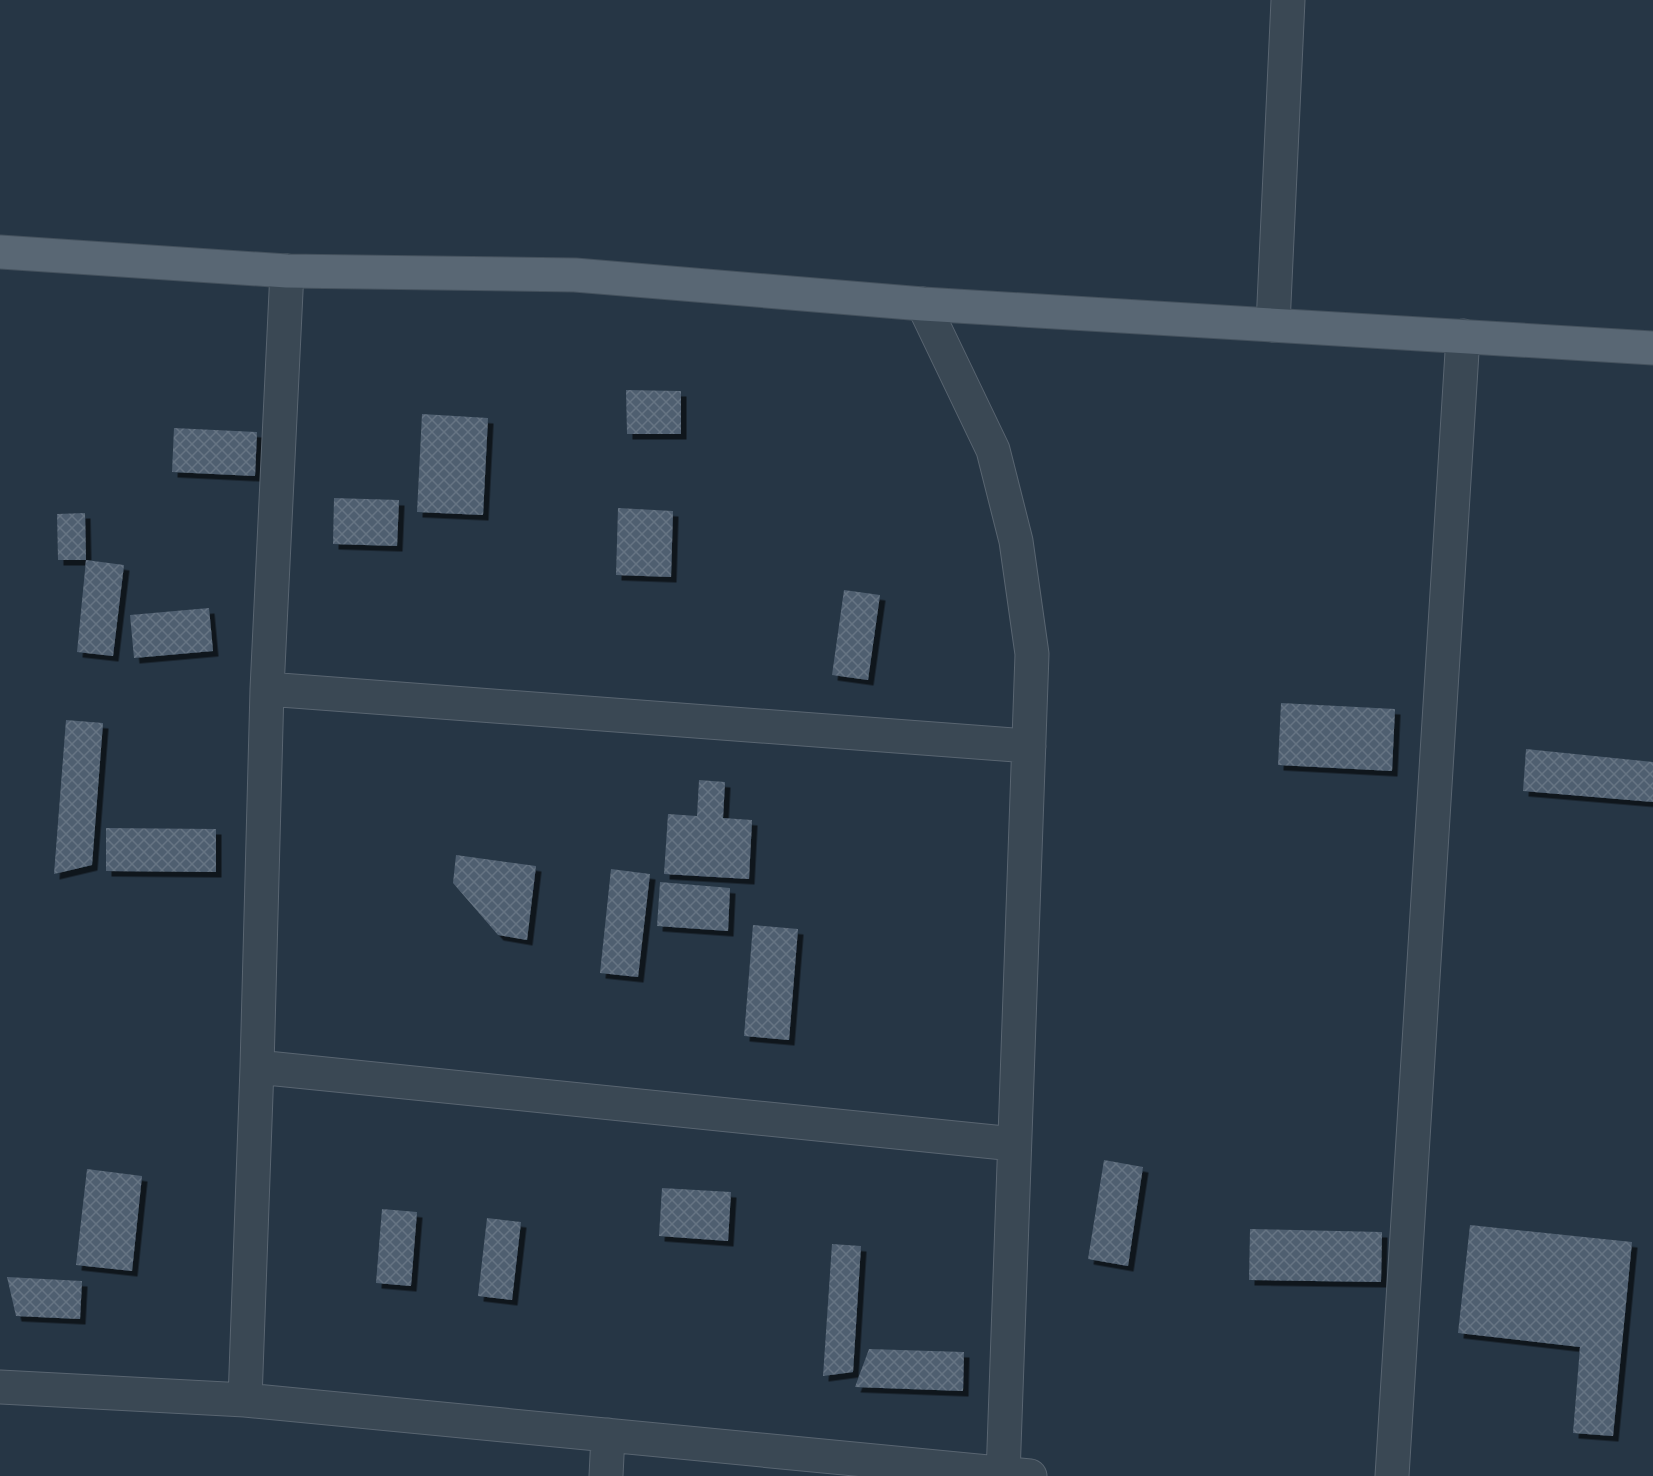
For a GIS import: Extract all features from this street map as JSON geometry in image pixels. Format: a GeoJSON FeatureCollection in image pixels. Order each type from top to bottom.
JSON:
{"type":"FeatureCollection","features":[{"type":"Feature","properties":{"kind":"main road"},"geometry":{"type":"LineString","coordinates":[[0,252],[287,271],[575,275],[923,304],[1653,348]]}},
{"type":"Feature","properties":{"kind":"street"},"geometry":{"type":"LineString","coordinates":[[1273,325],[1288,0]]}},
{"type":"Feature","properties":{"kind":"street"},"geometry":{"type":"LineString","coordinates":[[244,1400],[257,1067],[267,689],[287,271]]}},
{"type":"Feature","properties":{"kind":"street"},"geometry":{"type":"LineString","coordinates":[[0,1387],[244,1400],[1012,1475],[1014,1144],[1032,654],[1016,541],[993,450],[923,304]]}},
{"type":"Feature","properties":{"kind":"street"},"geometry":{"type":"LineString","coordinates":[[1392,1476],[1463,336]]}},
{"type":"Feature","properties":{"kind":"street"},"geometry":{"type":"LineString","coordinates":[[267,689],[1029,746]]}},
{"type":"Feature","properties":{"kind":"street"},"geometry":{"type":"LineString","coordinates":[[257,1067],[1014,1144]]}},
{"type":"Feature","properties":{"kind":"street"},"geometry":{"type":"LineString","coordinates":[[606,1476],[608,1435]]}},
{"type":"Feature","properties":{"kind":"building"},"geometry":{"type":"Polygon","coordinates":[[[626,390],[681,391],[681,434],[627,434],[626,390]]]}},
{"type":"Feature","properties":{"kind":"building"},"geometry":{"type":"Polygon","coordinates":[[[422,414],[488,418],[483,515],[417,512],[422,414]]]}},
{"type":"Feature","properties":{"kind":"building"},"geometry":{"type":"Polygon","coordinates":[[[174,428],[257,432],[255,476],[172,472],[174,428]]]}},
{"type":"Feature","properties":{"kind":"building"},"geometry":{"type":"Polygon","coordinates":[[[334,498],[399,500],[397,546],[333,544],[334,498]]]}},
{"type":"Feature","properties":{"kind":"building"},"geometry":{"type":"Polygon","coordinates":[[[618,508],[673,511],[671,577],[616,575],[618,508]]]}},
{"type":"Feature","properties":{"kind":"building"},"geometry":{"type":"Polygon","coordinates":[[[85,513],[86,560],[58,560],[57,514],[85,513]]]}},
{"type":"Feature","properties":{"kind":"building"},"geometry":{"type":"Polygon","coordinates":[[[86,560],[124,565],[113,656],[77,652],[86,560]]]}},
{"type":"Feature","properties":{"kind":"building"},"geometry":{"type":"Polygon","coordinates":[[[844,590],[880,595],[868,680],[832,675],[844,590]]]}},
{"type":"Feature","properties":{"kind":"building"},"geometry":{"type":"Polygon","coordinates":[[[209,608],[213,651],[134,658],[130,615],[209,608]]]}},
{"type":"Feature","properties":{"kind":"building"},"geometry":{"type":"Polygon","coordinates":[[[1281,703],[1395,709],[1392,771],[1278,765],[1281,703]]]}},
{"type":"Feature","properties":{"kind":"building"},"geometry":{"type":"Polygon","coordinates":[[[66,720],[103,723],[92,865],[54,874],[66,720]]]}},
{"type":"Feature","properties":{"kind":"building"},"geometry":{"type":"Polygon","coordinates":[[[1526,749],[1653,762],[1653,802],[1523,791],[1526,749]]]}},
{"type":"Feature","properties":{"kind":"building"},"geometry":{"type":"Polygon","coordinates":[[[699,780],[725,782],[723,818],[752,820],[749,879],[664,874],[668,814],[697,816],[699,780]]]}},
{"type":"Feature","properties":{"kind":"building"},"geometry":{"type":"Polygon","coordinates":[[[106,828],[216,829],[216,872],[106,871],[106,828]]]}},
{"type":"Feature","properties":{"kind":"building"},"geometry":{"type":"Polygon","coordinates":[[[456,855],[536,866],[527,940],[498,935],[453,883],[456,855]]]}},
{"type":"Feature","properties":{"kind":"building"},"geometry":{"type":"Polygon","coordinates":[[[611,869],[650,874],[638,977],[600,973],[611,869]]]}},
{"type":"Feature","properties":{"kind":"building"},"geometry":{"type":"Polygon","coordinates":[[[660,882],[730,888],[728,931],[657,926],[660,882]]]}},
{"type":"Feature","properties":{"kind":"building"},"geometry":{"type":"Polygon","coordinates":[[[753,925],[798,929],[789,1040],[744,1036],[753,925]]]}},
{"type":"Feature","properties":{"kind":"building"},"geometry":{"type":"Polygon","coordinates":[[[1104,1160],[1143,1167],[1128,1266],[1088,1259],[1104,1160]]]}},
{"type":"Feature","properties":{"kind":"building"},"geometry":{"type":"Polygon","coordinates":[[[87,1169],[142,1176],[132,1271],[76,1265],[87,1169]]]}},
{"type":"Feature","properties":{"kind":"building"},"geometry":{"type":"Polygon","coordinates":[[[662,1188],[731,1192],[728,1241],[659,1236],[662,1188]]]}},
{"type":"Feature","properties":{"kind":"building"},"geometry":{"type":"Polygon","coordinates":[[[382,1209],[417,1212],[411,1286],[376,1283],[382,1209]]]}},
{"type":"Feature","properties":{"kind":"building"},"geometry":{"type":"Polygon","coordinates":[[[487,1218],[521,1222],[512,1300],[478,1296],[487,1218]]]}},
{"type":"Feature","properties":{"kind":"building"},"geometry":{"type":"Polygon","coordinates":[[[1470,1225],[1632,1242],[1613,1436],[1573,1433],[1580,1347],[1458,1333],[1470,1225]]]}},
{"type":"Feature","properties":{"kind":"building"},"geometry":{"type":"Polygon","coordinates":[[[1250,1229],[1382,1232],[1381,1282],[1249,1280],[1250,1229]]]}},
{"type":"Feature","properties":{"kind":"building"},"geometry":{"type":"Polygon","coordinates":[[[832,1244],[861,1246],[853,1372],[823,1376],[832,1244]]]}},
{"type":"Feature","properties":{"kind":"building"},"geometry":{"type":"Polygon","coordinates":[[[7,1277],[82,1281],[80,1319],[16,1316],[7,1277]]]}},
{"type":"Feature","properties":{"kind":"building"},"geometry":{"type":"Polygon","coordinates":[[[869,1349],[964,1352],[963,1391],[855,1387],[869,1349]]]}}]}
